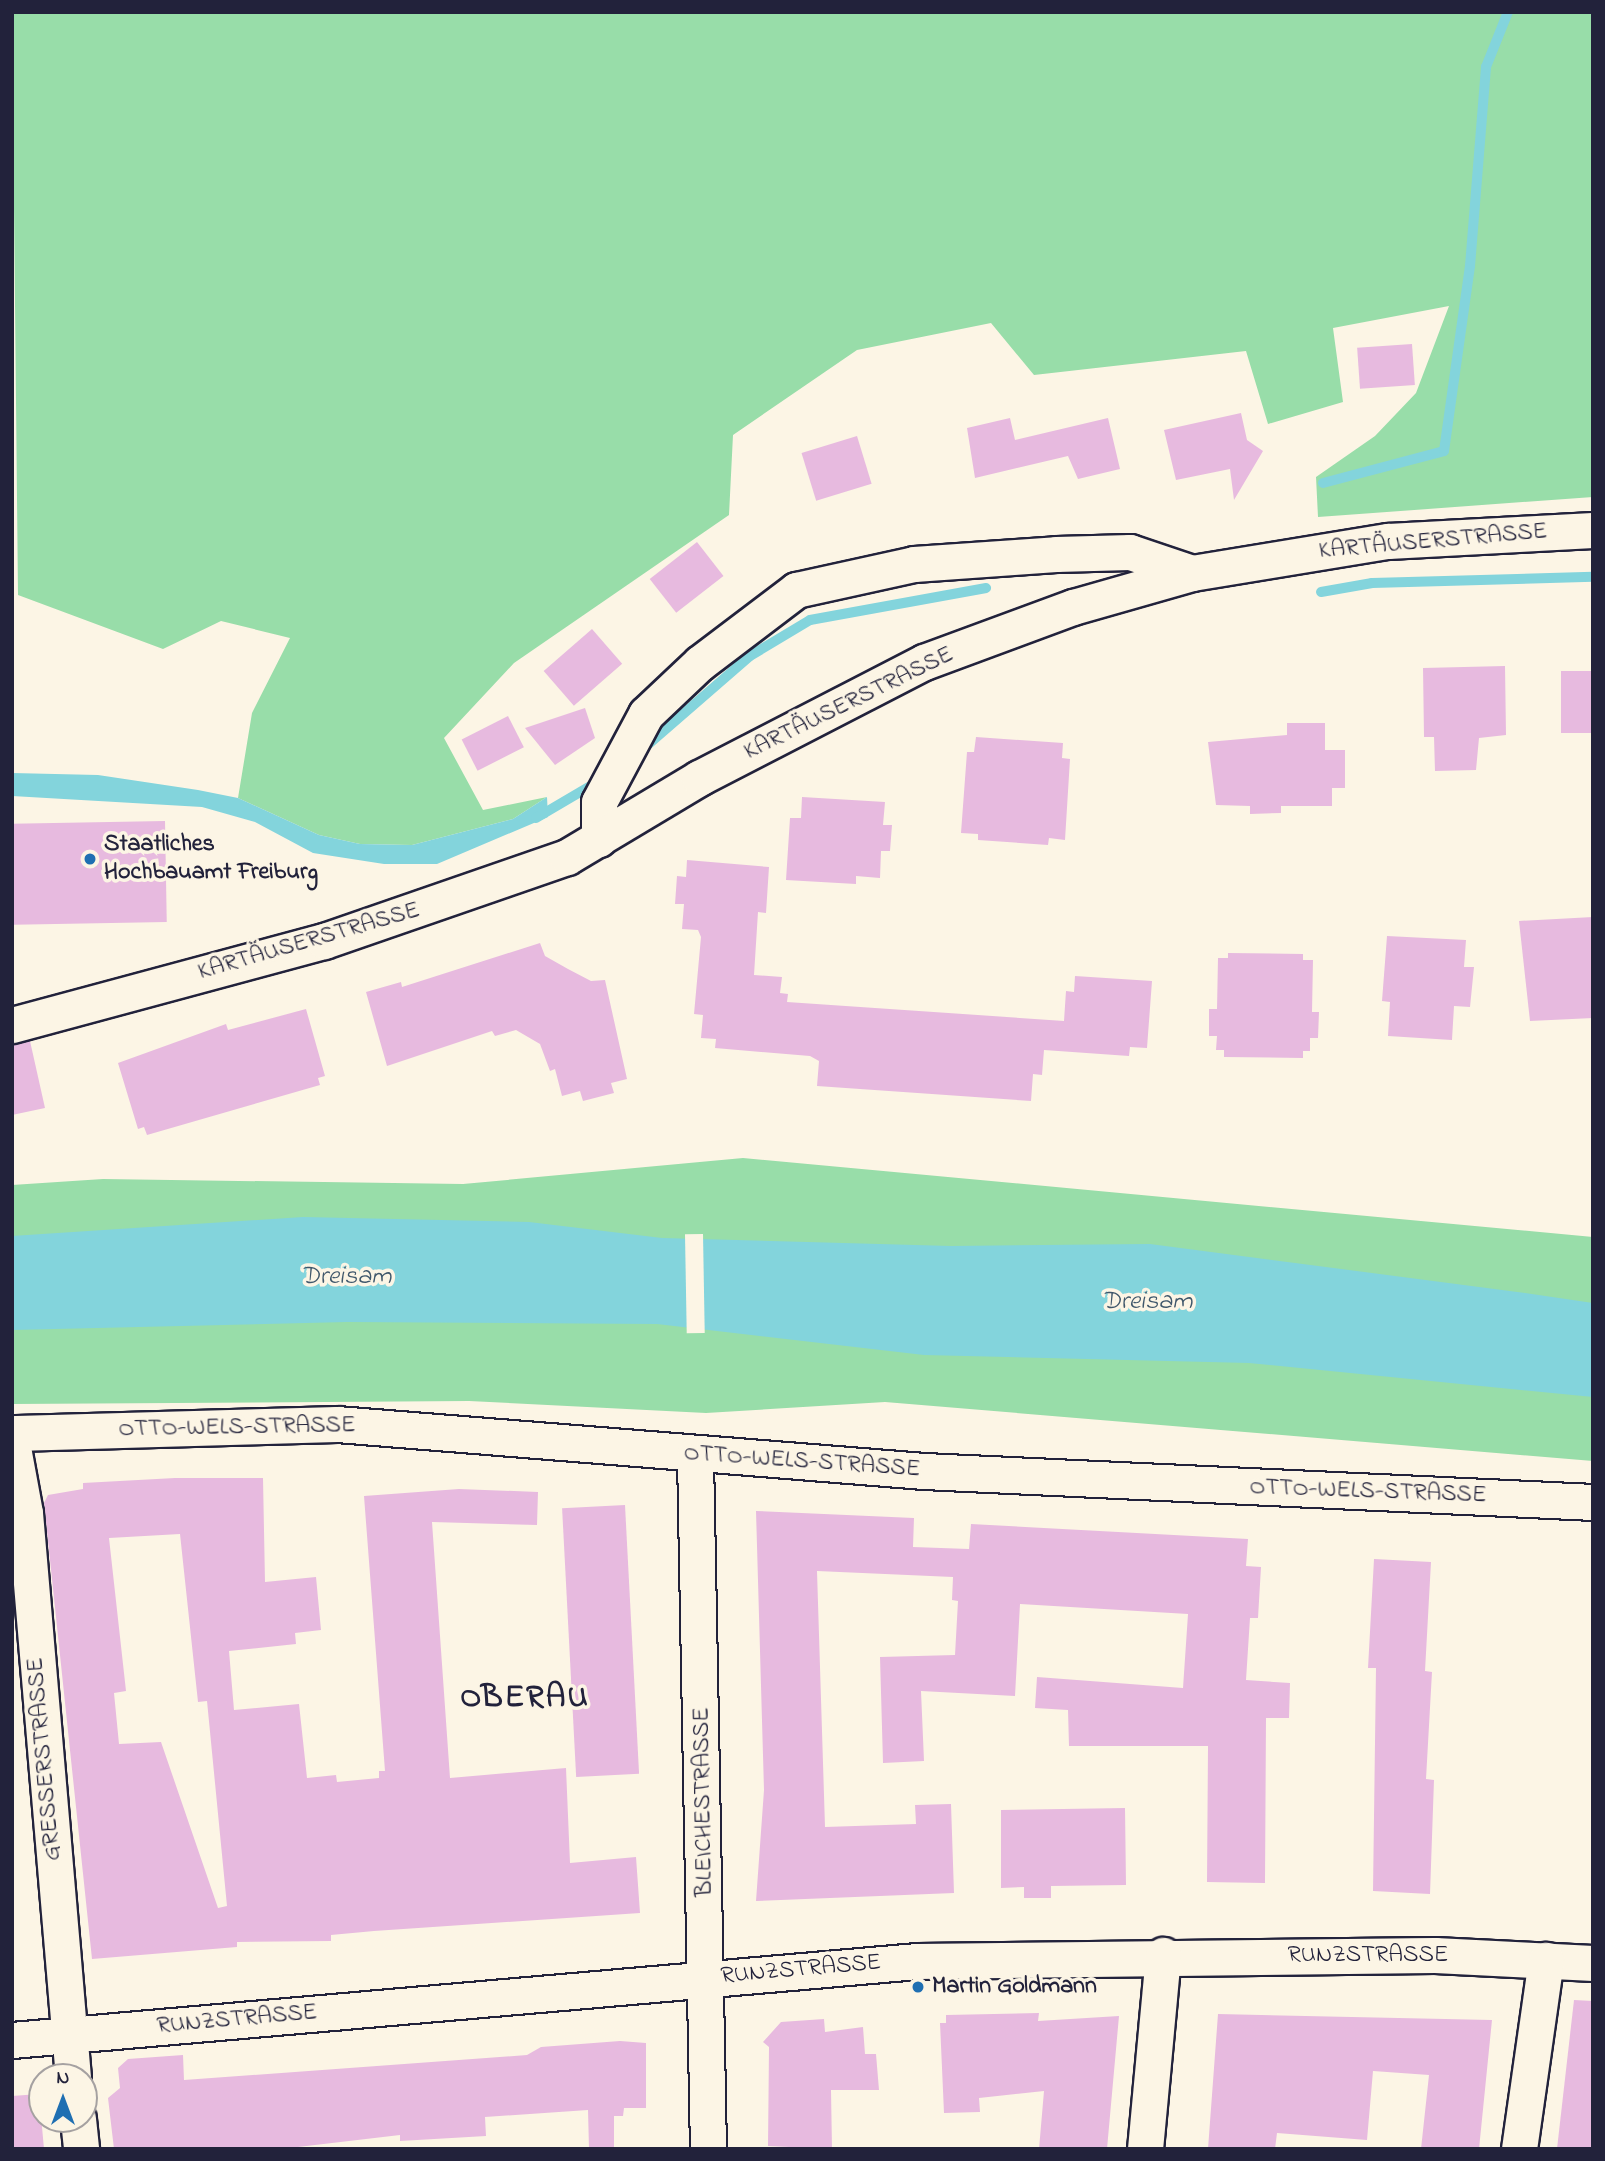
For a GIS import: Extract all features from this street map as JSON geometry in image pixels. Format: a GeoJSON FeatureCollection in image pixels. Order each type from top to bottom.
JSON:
{"type":"FeatureCollection","features":[{"type":"Feature","properties":{"kind":"street","name":"KARTÄUSERSTRASSE"},"geometry":{"type":"LineString","coordinates":[[12,1025],[414,912],[567,857],[699,778],[924,662],[1073,607],[1192,573],[1388,541],[1593,530]]}},
{"type":"Feature","properties":{"kind":"street","name":"KARTÄUSERSTRASSE"},"geometry":{"type":"LineString","coordinates":[[599,839],[599,802],[646,714],[700,663],[796,590],[914,564],[1056,554],[1130,552],[1192,573]]}},
{"type":"Feature","properties":{"kind":"street","name":"OTTO-WELS-STRASSE"},"geometry":{"type":"LineString","coordinates":[[12,1433],[337,1424],[695,1455],[1284,1490],[1446,1492],[1593,1502]]}},
{"type":"Feature","properties":{"kind":"street","name":"GRESSERSTRASSE"},"geometry":{"type":"LineString","coordinates":[[12,1442],[25,1513],[72,2063]]}},
{"type":"Feature","properties":{"kind":"street","name":"BLEICHESTRASSE"},"geometry":{"type":"LineString","coordinates":[[695,1455],[708,1977],[709,2149]]}},
{"type":"Feature","properties":{"kind":"street","name":"RUNZSTRASSE"},"geometry":{"type":"LineString","coordinates":[[12,2040],[708,1977],[917,1961],[1163,1955],[1546,1960],[1593,1963]]}},
{"type":"Feature","properties":{"kind":"street"},"geometry":{"type":"LineString","coordinates":[[1145,2149],[1163,1955]]}},
{"type":"Feature","properties":{"kind":"street"},"geometry":{"type":"LineString","coordinates":[[1519,2149],[1546,1960]]}},
{"type":"Feature","properties":{"kind":"green space"},"geometry":{"type":"Polygon","coordinates":[[[12,12],[1593,12],[1593,497],[1318,517],[1316,477],[1375,436],[1416,393],[1449,306],[1333,328],[1343,402],[1268,424],[1246,351],[1034,375],[991,323],[857,350],[733,435],[729,515],[514,663],[444,738],[483,810],[547,797],[513,819],[412,845],[360,844],[319,835],[238,798],[252,713],[290,638],[221,621],[163,649],[18,595],[12,12]]]}},
{"type":"Feature","properties":{"kind":"green space"},"geometry":{"type":"Polygon","coordinates":[[[743,1158],[1593,1237],[1593,1461],[885,1402],[706,1413],[469,1401],[12,1404],[12,1185],[103,1179],[463,1184],[743,1158]]]}},
{"type":"Feature","properties":{"kind":"water"},"geometry":{"type":"Polygon","coordinates":[[[12,773],[98,775],[238,798],[319,835],[360,844],[412,845],[513,819],[547,797],[548,817],[437,864],[384,864],[313,853],[255,822],[202,807],[12,796],[12,773]]]}},
{"type":"Feature","properties":{"kind":"water","name":"Dreisam"},"geometry":{"type":"Polygon","coordinates":[[[303,1217],[529,1222],[662,1238],[951,1246],[1150,1244],[1525,1293],[1593,1303],[1593,1397],[1249,1363],[924,1355],[657,1324],[347,1322],[12,1330],[12,1236],[303,1217]]]}},
{"type":"Feature","properties":{"kind":"pier"},"geometry":{"type":"Polygon","coordinates":[[[685,1234],[703,1234],[705,1333],[687,1333],[685,1234]]]}},
{"type":"Feature","properties":{"kind":"building"},"geometry":{"type":"Polygon","coordinates":[[[1412,344],[1415,385],[1360,389],[1357,348],[1412,344]]]}},
{"type":"Feature","properties":{"kind":"building"},"geometry":{"type":"Polygon","coordinates":[[[1241,413],[1247,440],[1263,451],[1234,500],[1230,469],[1176,480],[1164,430],[1241,413]]]}},
{"type":"Feature","properties":{"kind":"building"},"geometry":{"type":"Polygon","coordinates":[[[1010,418],[1015,440],[1108,418],[1120,469],[1078,479],[1068,456],[975,478],[967,428],[1010,418]]]}},
{"type":"Feature","properties":{"kind":"building"},"geometry":{"type":"Polygon","coordinates":[[[857,436],[872,484],[816,501],[802,453],[857,436]]]}},
{"type":"Feature","properties":{"kind":"building"},"geometry":{"type":"Polygon","coordinates":[[[697,542],[723,576],[676,613],[650,579],[697,542]]]}},
{"type":"Feature","properties":{"kind":"building"},"geometry":{"type":"Polygon","coordinates":[[[592,629],[622,664],[574,706],[544,671],[592,629]]]}},
{"type":"Feature","properties":{"kind":"building"},"geometry":{"type":"Polygon","coordinates":[[[1505,666],[1506,735],[1479,738],[1476,770],[1435,771],[1434,737],[1424,737],[1423,668],[1505,666]]]}},
{"type":"Feature","properties":{"kind":"building"},"geometry":{"type":"Polygon","coordinates":[[[1561,671],[1593,671],[1593,733],[1561,733],[1561,671]]]}},
{"type":"Feature","properties":{"kind":"building"},"geometry":{"type":"Polygon","coordinates":[[[585,708],[595,738],[555,765],[525,728],[585,708]]]}},
{"type":"Feature","properties":{"kind":"building"},"geometry":{"type":"Polygon","coordinates":[[[508,716],[524,747],[478,771],[462,740],[508,716]]]}},
{"type":"Feature","properties":{"kind":"building"},"geometry":{"type":"Polygon","coordinates":[[[1287,723],[1325,723],[1325,750],[1345,750],[1345,788],[1332,788],[1332,806],[1281,806],[1281,813],[1250,814],[1250,806],[1216,805],[1208,742],[1287,735],[1287,723]]]}},
{"type":"Feature","properties":{"kind":"building"},"geometry":{"type":"Polygon","coordinates":[[[976,737],[1063,743],[1062,758],[1070,759],[1065,840],[1049,838],[1048,845],[978,840],[978,834],[961,833],[967,752],[974,752],[976,737]]]}},
{"type":"Feature","properties":{"kind":"building"},"geometry":{"type":"Polygon","coordinates":[[[802,797],[885,802],[883,825],[892,825],[890,851],[881,851],[880,878],[856,876],[856,884],[786,880],[790,818],[801,818],[802,797]]]}},
{"type":"Feature","properties":{"kind":"building","name":"Staatliches Hochbauamt Freiburg"},"geometry":{"type":"Polygon","coordinates":[[[165,821],[167,922],[14,925],[12,824],[165,821]]]}},
{"type":"Feature","properties":{"kind":"building"},"geometry":{"type":"Polygon","coordinates":[[[687,860],[769,867],[766,913],[758,912],[754,975],[782,977],[780,993],[788,994],[787,1002],[1064,1021],[1066,991],[1074,992],[1075,976],[1152,981],[1147,1048],[1130,1047],[1129,1056],[1044,1050],[1042,1075],[1033,1074],[1031,1101],[817,1086],[819,1061],[810,1056],[715,1048],[716,1039],[701,1038],[703,1015],[694,1014],[701,937],[698,930],[682,929],[684,904],[675,904],[677,876],[686,877],[687,860]]]}},
{"type":"Feature","properties":{"kind":"building"},"geometry":{"type":"Polygon","coordinates":[[[1593,917],[1593,1018],[1530,1021],[1519,921],[1593,917]]]}},
{"type":"Feature","properties":{"kind":"building"},"geometry":{"type":"Polygon","coordinates":[[[1387,936],[1466,940],[1464,967],[1474,967],[1470,1007],[1454,1006],[1452,1040],[1388,1036],[1390,1002],[1382,1001],[1387,936]]]}},
{"type":"Feature","properties":{"kind":"building"},"geometry":{"type":"Polygon","coordinates":[[[540,943],[545,956],[591,981],[605,980],[627,1079],[611,1083],[614,1093],[583,1101],[580,1091],[562,1096],[555,1069],[550,1071],[540,1044],[516,1030],[495,1036],[492,1031],[387,1066],[366,992],[401,982],[402,987],[540,943]]]}},
{"type":"Feature","properties":{"kind":"building"},"geometry":{"type":"Polygon","coordinates":[[[1228,953],[1303,954],[1303,960],[1313,960],[1312,1012],[1319,1012],[1318,1038],[1310,1038],[1310,1051],[1303,1051],[1303,1058],[1224,1057],[1224,1050],[1216,1050],[1217,1036],[1209,1036],[1209,1009],[1217,1009],[1218,958],[1228,958],[1228,953]]]}},
{"type":"Feature","properties":{"kind":"building"},"geometry":{"type":"Polygon","coordinates":[[[306,1009],[325,1076],[318,1078],[320,1085],[147,1135],[144,1127],[138,1129],[118,1063],[226,1024],[228,1030],[306,1009]]]}},
{"type":"Feature","properties":{"kind":"building"},"geometry":{"type":"Polygon","coordinates":[[[30,1041],[45,1108],[12,1115],[12,1045],[30,1041]]]}},
{"type":"Feature","properties":{"kind":"building"},"geometry":{"type":"Polygon","coordinates":[[[175,1478],[263,1478],[265,1582],[316,1577],[321,1630],[295,1633],[296,1644],[229,1651],[234,1710],[299,1704],[307,1778],[336,1775],[337,1782],[379,1778],[379,1771],[385,1771],[364,1496],[459,1489],[538,1492],[537,1525],[432,1522],[450,1778],[566,1768],[570,1863],[636,1857],[640,1913],[374,1931],[331,1935],[331,1941],[237,1942],[237,1947],[92,1959],[44,1503],[48,1495],[83,1489],[83,1483],[175,1478]],[[180,1534],[109,1538],[126,1691],[114,1693],[119,1744],[161,1742],[218,1908],[227,1906],[207,1701],[198,1702],[180,1534]]]}},
{"type":"Feature","properties":{"kind":"building"},"geometry":{"type":"Polygon","coordinates":[[[625,1505],[639,1774],[576,1777],[562,1508],[625,1505]]]}},
{"type":"Feature","properties":{"kind":"building"},"geometry":{"type":"Polygon","coordinates":[[[756,1511],[914,1518],[913,1547],[969,1549],[971,1524],[1248,1539],[1246,1566],[1261,1567],[1258,1618],[1250,1618],[1246,1680],[1290,1683],[1289,1718],[1266,1718],[1265,1883],[1207,1882],[1208,1746],[1069,1746],[1068,1710],[1035,1708],[1037,1677],[1183,1688],[1188,1614],[1020,1604],[1015,1696],[921,1691],[924,1761],[883,1763],[880,1657],[955,1655],[958,1601],[952,1600],[953,1577],[817,1571],[825,1827],[916,1824],[915,1805],[951,1804],[954,1893],[756,1901],[764,1790],[756,1511]]]}},
{"type":"Feature","properties":{"kind":"building"},"geometry":{"type":"Polygon","coordinates":[[[1374,1559],[1431,1562],[1425,1671],[1432,1672],[1426,1779],[1434,1780],[1430,1894],[1373,1891],[1376,1668],[1368,1668],[1374,1559]]]}},
{"type":"Feature","properties":{"kind":"building"},"geometry":{"type":"Polygon","coordinates":[[[1125,1808],[1126,1885],[1051,1886],[1051,1898],[1024,1898],[1024,1887],[1001,1888],[1001,1810],[1125,1808]]]}},
{"type":"Feature","properties":{"kind":"building"},"geometry":{"type":"Polygon","coordinates":[[[1574,2000],[1593,2001],[1593,2149],[1557,2149],[1574,2000]]]}},
{"type":"Feature","properties":{"kind":"building"},"geometry":{"type":"Polygon","coordinates":[[[1039,2013],[1038,2021],[1119,2016],[1107,2149],[1039,2149],[1044,2091],[979,2098],[980,2112],[944,2113],[940,2023],[946,2023],[946,2015],[1039,2013]]]}},
{"type":"Feature","properties":{"kind":"building"},"geometry":{"type":"Polygon","coordinates":[[[1218,2014],[1492,2020],[1479,2149],[1421,2149],[1429,2075],[1373,2071],[1367,2140],[1277,2133],[1275,2149],[1208,2149],[1218,2014]]]}},
{"type":"Feature","properties":{"kind":"building"},"geometry":{"type":"Polygon","coordinates":[[[824,2019],[825,2032],[863,2027],[865,2054],[876,2054],[879,2090],[831,2090],[832,2149],[768,2146],[769,2047],[763,2042],[781,2022],[824,2019]]]}},
{"type":"Feature","properties":{"kind":"building"},"geometry":{"type":"Polygon","coordinates":[[[620,2041],[646,2043],[646,2108],[624,2108],[623,2116],[614,2116],[614,2149],[589,2149],[588,2110],[485,2117],[486,2136],[400,2141],[400,2135],[281,2149],[114,2149],[108,2098],[120,2088],[118,2068],[128,2059],[183,2055],[184,2080],[527,2055],[541,2047],[620,2041]]]}},
{"type":"Feature","properties":{"kind":"building"},"geometry":{"type":"Polygon","coordinates":[[[28,2095],[28,2133],[43,2133],[44,2149],[12,2149],[12,2096],[28,2095]]]}},
{"type":"Feature","properties":{"kind":"waterway"},"geometry":{"type":"LineString","coordinates":[[1323,483],[1444,451],[1470,266],[1486,67],[1508,12]]}},
{"type":"Feature","properties":{"kind":"waterway"},"geometry":{"type":"LineString","coordinates":[[1321,592],[1372,583],[1593,577]]}},
{"type":"Feature","properties":{"kind":"waterway"},"geometry":{"type":"LineString","coordinates":[[644,748],[750,656],[810,620],[986,588]]}},
{"type":"Feature","properties":{"kind":"waterway"},"geometry":{"type":"LineString","coordinates":[[536,818],[597,782]]}},
{"type":"Feature","properties":{"kind":"place","name":"Staatliches Hochbauamt Freiburg"},"geometry":{"type":"Point","coordinates":[90,859]}},
{"type":"Feature","properties":{"kind":"place","name":"Martin Goldmann"},"geometry":{"type":"Point","coordinates":[918,1987]}},
{"type":"Feature","properties":{"kind":"district","name":"OBERAU"},"geometry":{"type":"Point","coordinates":[525,1699]}}]}
